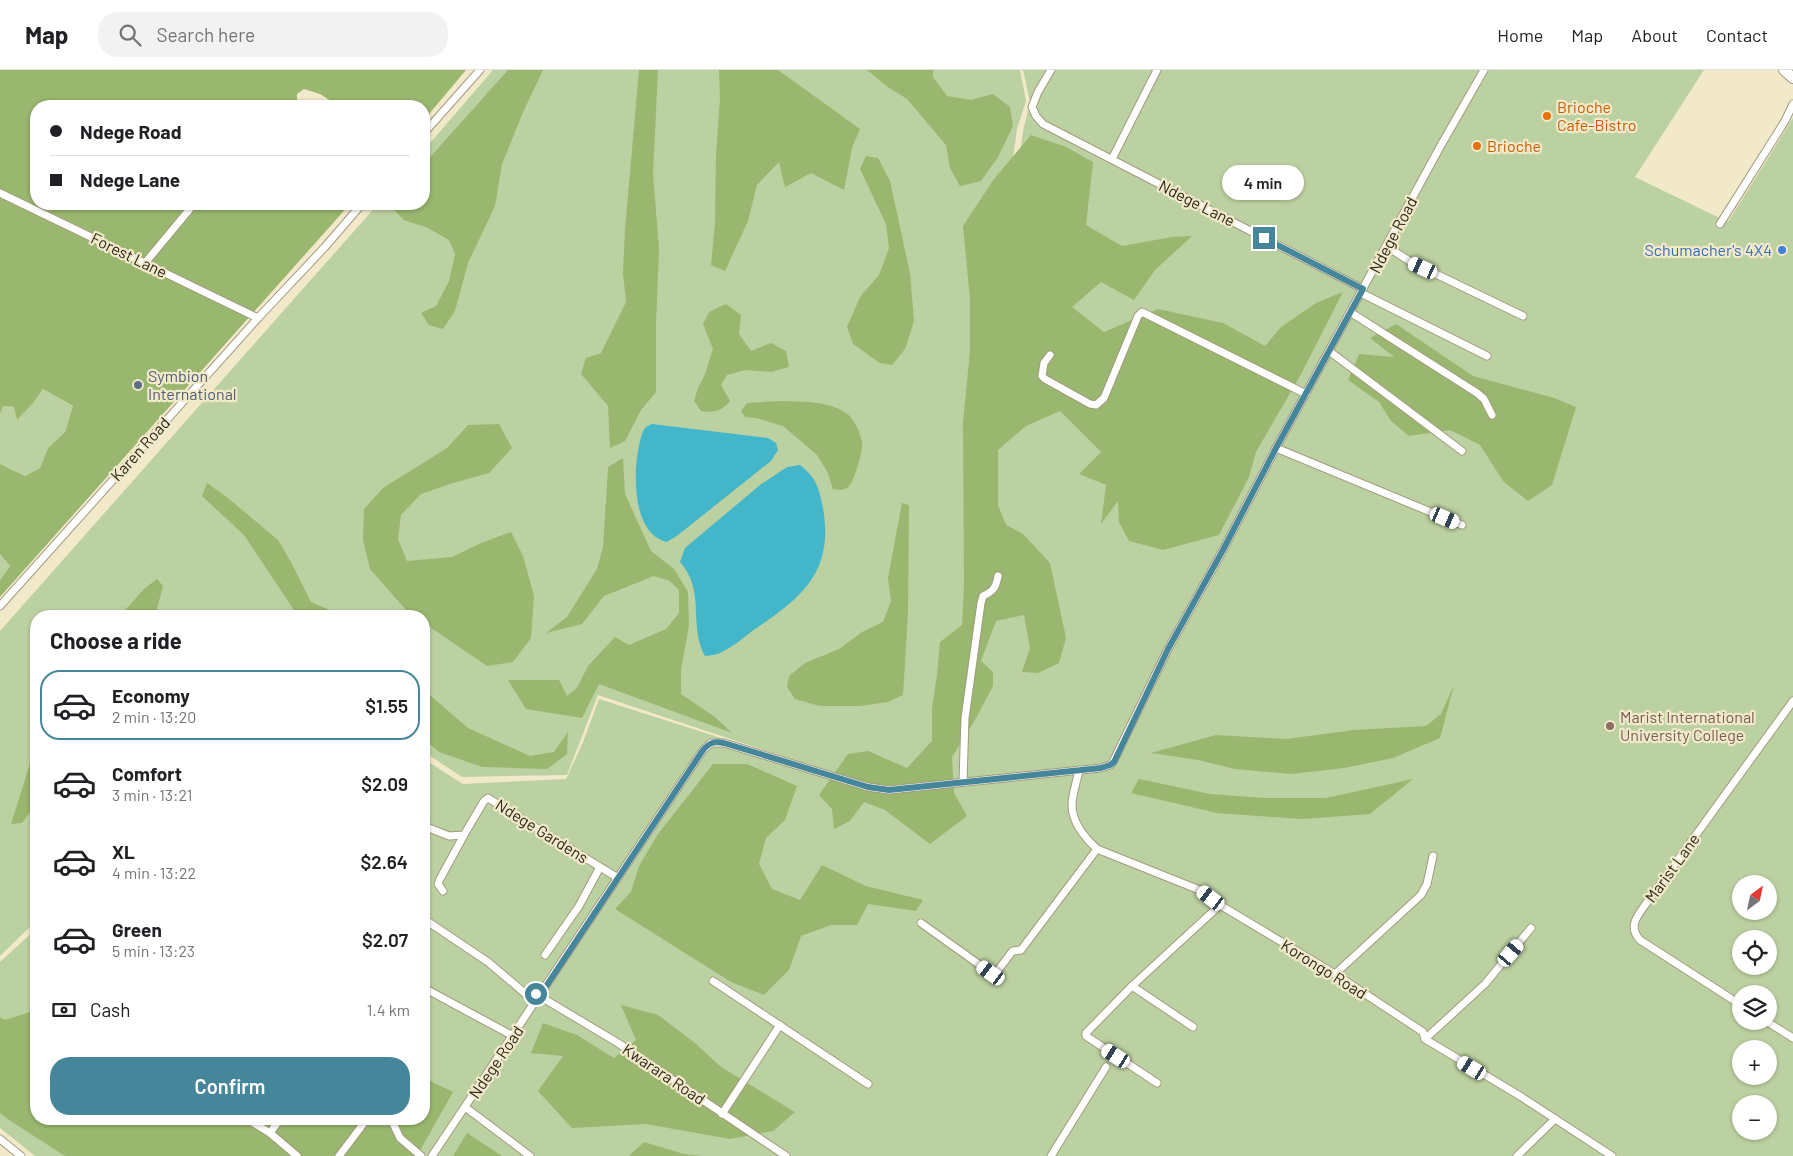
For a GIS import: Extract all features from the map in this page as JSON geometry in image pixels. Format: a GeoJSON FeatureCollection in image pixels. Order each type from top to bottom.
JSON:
{"type":"FeatureCollection","features":[{"type":"Feature","properties":{"kind":"main road"},"geometry":{"type":"LineString","coordinates":[[1784,70],[1793,78]]}},
{"type":"Feature","properties":{"kind":"street"},"geometry":{"type":"LineString","coordinates":[[430,126],[480,70]]}},
{"type":"Feature","properties":{"kind":"street","name":"Ndege Lane"},"geometry":{"type":"LineString","coordinates":[[1051,70],[1033,103],[1033,111],[1043,124],[1487,356]]}},
{"type":"Feature","properties":{"kind":"street"},"geometry":{"type":"LineString","coordinates":[[1112,159],[1157,70]]}},
{"type":"Feature","properties":{"kind":"street","name":"Ndege Road"},"geometry":{"type":"LineString","coordinates":[[432,1156],[703,750],[711,743],[724,743],[877,789],[889,790],[1101,768],[1110,765],[1116,758],[1168,649],[1223,550],[1276,448],[1484,70]]}},
{"type":"Feature","properties":{"kind":"street"},"geometry":{"type":"LineString","coordinates":[[1720,224],[1785,121],[1793,104]]}},
{"type":"Feature","properties":{"kind":"street","name":"Forest Lane"},"geometry":{"type":"LineString","coordinates":[[0,192],[30,207]]}},
{"type":"Feature","properties":{"kind":"street","name":"Forest Lane"},"geometry":{"type":"LineString","coordinates":[[37,210],[258,318]]}},
{"type":"Feature","properties":{"kind":"street"},"geometry":{"type":"LineString","coordinates":[[146,263],[189,210]]}},
{"type":"Feature","properties":{"kind":"street","name":"Karen Road"},"geometry":{"type":"LineString","coordinates":[[0,606],[357,210]]}},
{"type":"Feature","properties":{"kind":"street"},"geometry":{"type":"LineString","coordinates":[[1386,246],[1411,262],[1522,316]]}},
{"type":"Feature","properties":{"kind":"street"},"geometry":{"type":"LineString","coordinates":[[1050,355],[1044,363],[1042,376],[1090,404],[1096,405],[1104,398],[1138,316],[1142,312],[1306,394]]}},
{"type":"Feature","properties":{"kind":"street"},"geometry":{"type":"LineString","coordinates":[[1350,312],[1477,393],[1484,399],[1492,415]]}},
{"type":"Feature","properties":{"kind":"street"},"geometry":{"type":"LineString","coordinates":[[1329,351],[1462,451]]}},
{"type":"Feature","properties":{"kind":"street"},"geometry":{"type":"LineString","coordinates":[[1276,448],[1462,525]]}},
{"type":"Feature","properties":{"kind":"street"},"geometry":{"type":"LineString","coordinates":[[962,782],[965,718],[981,603],[984,596],[992,592],[996,586],[998,576]]}},
{"type":"Feature","properties":{"kind":"street","name":"Marist Lane"},"geometry":{"type":"LineString","coordinates":[[1732,999],[1640,940],[1634,934],[1633,928],[1638,915],[1793,701]]}},
{"type":"Feature","properties":{"kind":"street","name":"Korongo Road"},"geometry":{"type":"LineString","coordinates":[[1079,770],[1072,805],[1074,816],[1087,840],[1097,849],[1202,891],[1220,905],[1335,974],[1423,1032],[1425,1039],[1612,1156]]}},
{"type":"Feature","properties":{"kind":"street","name":"Ndege Gardens"},"geometry":{"type":"LineString","coordinates":[[464,835],[484,801],[488,798],[618,878]]}},
{"type":"Feature","properties":{"kind":"street"},"geometry":{"type":"LineString","coordinates":[[430,828],[449,836],[464,835]]}},
{"type":"Feature","properties":{"kind":"street"},"geometry":{"type":"LineString","coordinates":[[443,891],[439,887],[438,882],[464,835]]}},
{"type":"Feature","properties":{"kind":"street"},"geometry":{"type":"LineString","coordinates":[[921,923],[991,973],[996,973],[1011,953],[1021,950],[1036,932],[1097,849]]}},
{"type":"Feature","properties":{"kind":"street"},"geometry":{"type":"LineString","coordinates":[[1335,974],[1421,895],[1427,884],[1433,856]]}},
{"type":"Feature","properties":{"kind":"street"},"geometry":{"type":"LineString","coordinates":[[545,955],[579,906],[600,867]]}},
{"type":"Feature","properties":{"kind":"street"},"geometry":{"type":"LineString","coordinates":[[1157,1083],[1086,1036],[1086,1033],[1132,986],[1220,905]]}},
{"type":"Feature","properties":{"kind":"street","name":"Kwarara Road"},"geometry":{"type":"LineString","coordinates":[[430,923],[488,962],[527,995],[536,994],[618,1043],[786,1156]]}},
{"type":"Feature","properties":{"kind":"street"},"geometry":{"type":"LineString","coordinates":[[1425,1039],[1485,984],[1531,928]]}},
{"type":"Feature","properties":{"kind":"street"},"geometry":{"type":"LineString","coordinates":[[713,981],[868,1084]]}},
{"type":"Feature","properties":{"kind":"street"},"geometry":{"type":"LineString","coordinates":[[1132,986],[1193,1028]]}},
{"type":"Feature","properties":{"kind":"street"},"geometry":{"type":"LineString","coordinates":[[430,991],[513,1036]]}},
{"type":"Feature","properties":{"kind":"street"},"geometry":{"type":"LineString","coordinates":[[722,1114],[780,1024]]}},
{"type":"Feature","properties":{"kind":"street"},"geometry":{"type":"LineString","coordinates":[[1777,1028],[1793,1038]]}},
{"type":"Feature","properties":{"kind":"street"},"geometry":{"type":"LineString","coordinates":[[1051,1156],[1106,1067]]}},
{"type":"Feature","properties":{"kind":"street"},"geometry":{"type":"LineString","coordinates":[[466,1107],[530,1156]]}},
{"type":"Feature","properties":{"kind":"street"},"geometry":{"type":"LineString","coordinates":[[1517,1156],[1555,1119]]}},
{"type":"Feature","properties":{"kind":"street"},"geometry":{"type":"LineString","coordinates":[[257,1125],[297,1156]]}},
{"type":"Feature","properties":{"kind":"street"},"geometry":{"type":"LineString","coordinates":[[270,1133],[276,1125]]}},
{"type":"Feature","properties":{"kind":"street"},"geometry":{"type":"LineString","coordinates":[[340,1156],[363,1125]]}},
{"type":"Feature","properties":{"kind":"street"},"geometry":{"type":"LineString","coordinates":[[394,1125],[400,1138],[421,1156]]}},
{"type":"Feature","properties":{"kind":"street"},"geometry":{"type":"LineString","coordinates":[[0,1139],[21,1156]]}},
{"type":"Feature","properties":{"kind":"green space"},"geometry":{"type":"Polygon","coordinates":[[[0,70],[466,70],[430,113],[430,100],[330,100],[320,94],[304,89],[297,94],[297,100],[30,100],[30,210],[345,210],[0,597],[0,580],[10,566],[0,554],[0,464],[25,476],[40,468],[48,448],[65,432],[73,406],[43,389],[17,420],[14,407],[3,406],[0,414],[0,70]]]}},
{"type":"Feature","properties":{"kind":"green space"},"geometry":{"type":"Polygon","coordinates":[[[493,70],[1020,70],[1026,101],[1017,129],[1002,237],[980,611],[946,779],[859,782],[598,695],[567,775],[462,777],[430,756],[430,610],[30,610],[30,927],[0,956],[0,631],[373,210],[430,210],[430,143],[493,70]]]}},
{"type":"Feature","properties":{"kind":"green space"},"geometry":{"type":"Polygon","coordinates":[[[508,70],[543,70],[502,164],[495,206],[468,263],[455,311],[443,329],[429,325],[421,313],[436,306],[449,281],[455,254],[449,240],[428,228],[404,220],[394,210],[430,210],[430,157],[508,70]]]}},
{"type":"Feature","properties":{"kind":"green space"},"geometry":{"type":"Polygon","coordinates":[[[639,70],[658,70],[653,174],[659,249],[656,392],[641,410],[625,441],[610,448],[608,406],[581,374],[586,358],[601,353],[626,302],[623,273],[625,229],[639,70]]]}},
{"type":"Feature","properties":{"kind":"green space"},"geometry":{"type":"Polygon","coordinates":[[[719,70],[778,70],[860,129],[852,148],[844,190],[811,173],[785,187],[779,162],[757,185],[748,221],[725,271],[711,265],[715,223],[716,154],[720,99],[719,70]]]}},
{"type":"Feature","properties":{"kind":"green space"},"geometry":{"type":"Polygon","coordinates":[[[867,70],[933,70],[933,77],[947,96],[971,100],[993,94],[1010,107],[1013,126],[998,157],[981,181],[960,186],[950,168],[946,145],[907,99],[867,70]]]}},
{"type":"Feature","properties":{"kind":"green space"},"geometry":{"type":"Polygon","coordinates":[[[1023,70],[1704,70],[1635,177],[1728,222],[1793,118],[1793,1156],[35,1156],[0,1128],[0,962],[30,934],[30,1125],[430,1125],[430,763],[463,784],[566,779],[583,742],[599,699],[874,787],[948,781],[985,426],[1023,131],[1030,102],[1023,70]]]}},
{"type":"Feature","properties":{"kind":"green space"},"geometry":{"type":"Polygon","coordinates":[[[1031,135],[1066,147],[1093,162],[1086,225],[1122,246],[1172,237],[1192,236],[1155,270],[1134,300],[1101,282],[1072,307],[1104,332],[1158,309],[1223,323],[1265,346],[1281,327],[1316,303],[1343,292],[1300,376],[1256,452],[1249,477],[1219,535],[1163,550],[1129,541],[1119,522],[1118,501],[1101,524],[1106,485],[1079,474],[1101,452],[1060,411],[1026,426],[998,450],[998,505],[1006,525],[1023,534],[1050,563],[1066,638],[1059,663],[1038,673],[1022,672],[1030,648],[1024,615],[996,621],[981,661],[993,672],[993,686],[952,757],[954,793],[967,816],[930,844],[885,810],[864,802],[850,821],[834,829],[832,809],[819,795],[848,754],[868,751],[907,768],[932,741],[932,708],[940,642],[962,625],[964,584],[963,423],[970,350],[970,299],[963,226],[994,179],[1031,135]]]}},
{"type":"Feature","properties":{"kind":"green space"},"geometry":{"type":"Polygon","coordinates":[[[866,156],[878,158],[890,181],[910,273],[914,321],[905,349],[892,365],[880,363],[853,344],[847,327],[860,297],[879,275],[889,248],[886,224],[860,169],[866,156]]]}},
{"type":"Feature","properties":{"kind":"green space"},"geometry":{"type":"Polygon","coordinates":[[[726,304],[741,315],[739,334],[751,351],[771,343],[786,351],[789,367],[771,372],[745,370],[727,375],[721,385],[730,401],[717,411],[701,411],[694,401],[713,349],[703,324],[709,312],[726,304]]]}},
{"type":"Feature","properties":{"kind":"green space"},"geometry":{"type":"Polygon","coordinates":[[[1396,324],[1473,376],[1554,398],[1576,407],[1552,485],[1528,501],[1503,481],[1480,445],[1450,430],[1409,436],[1391,421],[1379,402],[1348,380],[1359,354],[1394,357],[1370,338],[1396,324]]]}},
{"type":"Feature","properties":{"kind":"green space"},"geometry":{"type":"Polygon","coordinates":[[[43,389],[73,406],[65,432],[48,448],[40,468],[25,476],[0,464],[0,414],[3,406],[14,407],[17,420],[43,389]]]}},
{"type":"Feature","properties":{"kind":"green space"},"geometry":{"type":"Polygon","coordinates":[[[778,401],[822,404],[839,409],[852,419],[857,426],[862,447],[860,459],[848,487],[843,490],[833,489],[828,473],[817,455],[783,426],[756,418],[745,417],[741,411],[747,403],[778,401]]]}},
{"type":"Feature","properties":{"kind":"green space"},"geometry":{"type":"Polygon","coordinates":[[[499,424],[512,448],[489,473],[421,494],[401,515],[398,539],[407,561],[452,557],[481,543],[511,532],[523,556],[534,596],[531,638],[513,662],[487,666],[430,627],[430,610],[406,610],[370,569],[363,540],[364,509],[383,488],[447,448],[468,425],[499,424]]]}},
{"type":"Feature","properties":{"kind":"green space"},"geometry":{"type":"Polygon","coordinates":[[[623,458],[625,494],[651,551],[674,569],[688,592],[689,626],[681,670],[681,694],[715,717],[732,733],[599,684],[582,718],[526,709],[508,680],[559,680],[567,696],[577,688],[588,666],[615,637],[629,645],[666,629],[679,613],[679,590],[670,581],[654,576],[604,596],[582,624],[546,633],[567,617],[597,569],[603,547],[608,467],[623,458]]]}},
{"type":"Feature","properties":{"kind":"green space"},"geometry":{"type":"Polygon","coordinates":[[[207,483],[278,540],[311,602],[329,610],[294,610],[244,535],[202,496],[207,483]]]}},
{"type":"Feature","properties":{"kind":"green space"},"geometry":{"type":"Polygon","coordinates":[[[902,503],[909,505],[908,613],[903,695],[888,702],[860,706],[820,706],[795,699],[787,687],[789,676],[805,663],[839,649],[862,632],[883,622],[891,601],[888,578],[902,503]]]}},
{"type":"Feature","properties":{"kind":"green space"},"geometry":{"type":"Polygon","coordinates":[[[0,554],[10,566],[0,580],[0,554]]]}},
{"type":"Feature","properties":{"kind":"green space"},"geometry":{"type":"Polygon","coordinates":[[[157,579],[163,586],[157,610],[125,610],[144,589],[157,579]]]}},
{"type":"Feature","properties":{"kind":"green space"},"geometry":{"type":"Polygon","coordinates":[[[1454,685],[1440,738],[1393,758],[1344,768],[1291,774],[1235,769],[1198,760],[1151,753],[1216,735],[1286,739],[1354,730],[1426,726],[1441,714],[1454,685]]]}},
{"type":"Feature","properties":{"kind":"green space"},"geometry":{"type":"Polygon","coordinates":[[[430,695],[468,728],[530,756],[554,752],[568,732],[567,754],[547,769],[482,767],[439,752],[430,744],[430,695]]]}},
{"type":"Feature","properties":{"kind":"green space"},"geometry":{"type":"Polygon","coordinates":[[[30,764],[30,812],[22,823],[11,824],[30,764]]]}},
{"type":"Feature","properties":{"kind":"green space"},"geometry":{"type":"Polygon","coordinates":[[[713,764],[747,764],[797,786],[785,820],[766,838],[759,864],[772,889],[800,900],[822,865],[866,886],[923,900],[916,911],[868,904],[857,925],[831,925],[801,936],[789,970],[764,995],[731,982],[615,909],[631,892],[639,866],[658,834],[713,764]]]}},
{"type":"Feature","properties":{"kind":"green space"},"geometry":{"type":"Polygon","coordinates":[[[1139,779],[1210,794],[1265,798],[1326,798],[1413,779],[1370,814],[1302,819],[1217,813],[1131,793],[1139,779]]]}},
{"type":"Feature","properties":{"kind":"green space"},"geometry":{"type":"Polygon","coordinates":[[[621,1005],[658,1015],[695,1043],[721,1067],[795,1112],[773,1131],[730,1139],[646,1124],[572,1128],[538,1091],[563,1056],[531,1053],[543,1023],[577,1035],[614,1058],[636,1040],[621,1005]]]}},
{"type":"Feature","properties":{"kind":"green space"},"geometry":{"type":"Polygon","coordinates":[[[30,1012],[30,1125],[430,1125],[430,1081],[453,1092],[417,1156],[65,1156],[0,1113],[0,1017],[5,1020],[30,1012]]]}},
{"type":"Feature","properties":{"kind":"green space"},"geometry":{"type":"Polygon","coordinates":[[[467,1133],[502,1156],[453,1156],[467,1133]]]}},
{"type":"Feature","properties":{"kind":"green space"},"geometry":{"type":"Polygon","coordinates":[[[644,1142],[684,1154],[702,1156],[629,1156],[644,1142]]]}},
{"type":"Feature","properties":{"kind":"water"},"geometry":{"type":"Polygon","coordinates":[[[652,424],[768,438],[776,443],[778,450],[771,461],[667,542],[656,537],[647,527],[641,515],[636,486],[637,458],[641,436],[644,429],[652,424]]]}},
{"type":"Feature","properties":{"kind":"water"},"geometry":{"type":"Polygon","coordinates":[[[800,465],[814,479],[823,508],[824,549],[819,566],[801,593],[772,617],[729,648],[718,654],[705,656],[698,632],[695,596],[688,573],[680,562],[685,548],[760,485],[787,467],[800,465]]]}},
{"type":"Feature","properties":{"kind":"place","name":"Brioche Cafe-Bistro"},"geometry":{"type":"Point","coordinates":[1547,116]}},
{"type":"Feature","properties":{"kind":"place","name":"Brioche"},"geometry":{"type":"Point","coordinates":[1477,146]}},
{"type":"Feature","properties":{"kind":"place","name":"Schumacher's 4X4"},"geometry":{"type":"Point","coordinates":[1782,250]}},
{"type":"Feature","properties":{"kind":"place","name":"Symbion International"},"geometry":{"type":"Point","coordinates":[138,385]}},
{"type":"Feature","properties":{"kind":"place","name":"Marist International University College"},"geometry":{"type":"Point","coordinates":[1610,726]}},
{"type":"Feature","properties":{"kind":"route"},"geometry":{"type":"LineString","coordinates":[[536,994],[539,997],[703,750],[711,743],[724,743],[868,787],[889,790],[1101,768],[1114,762],[1168,649],[1363,289],[1264,238]]}}]}
